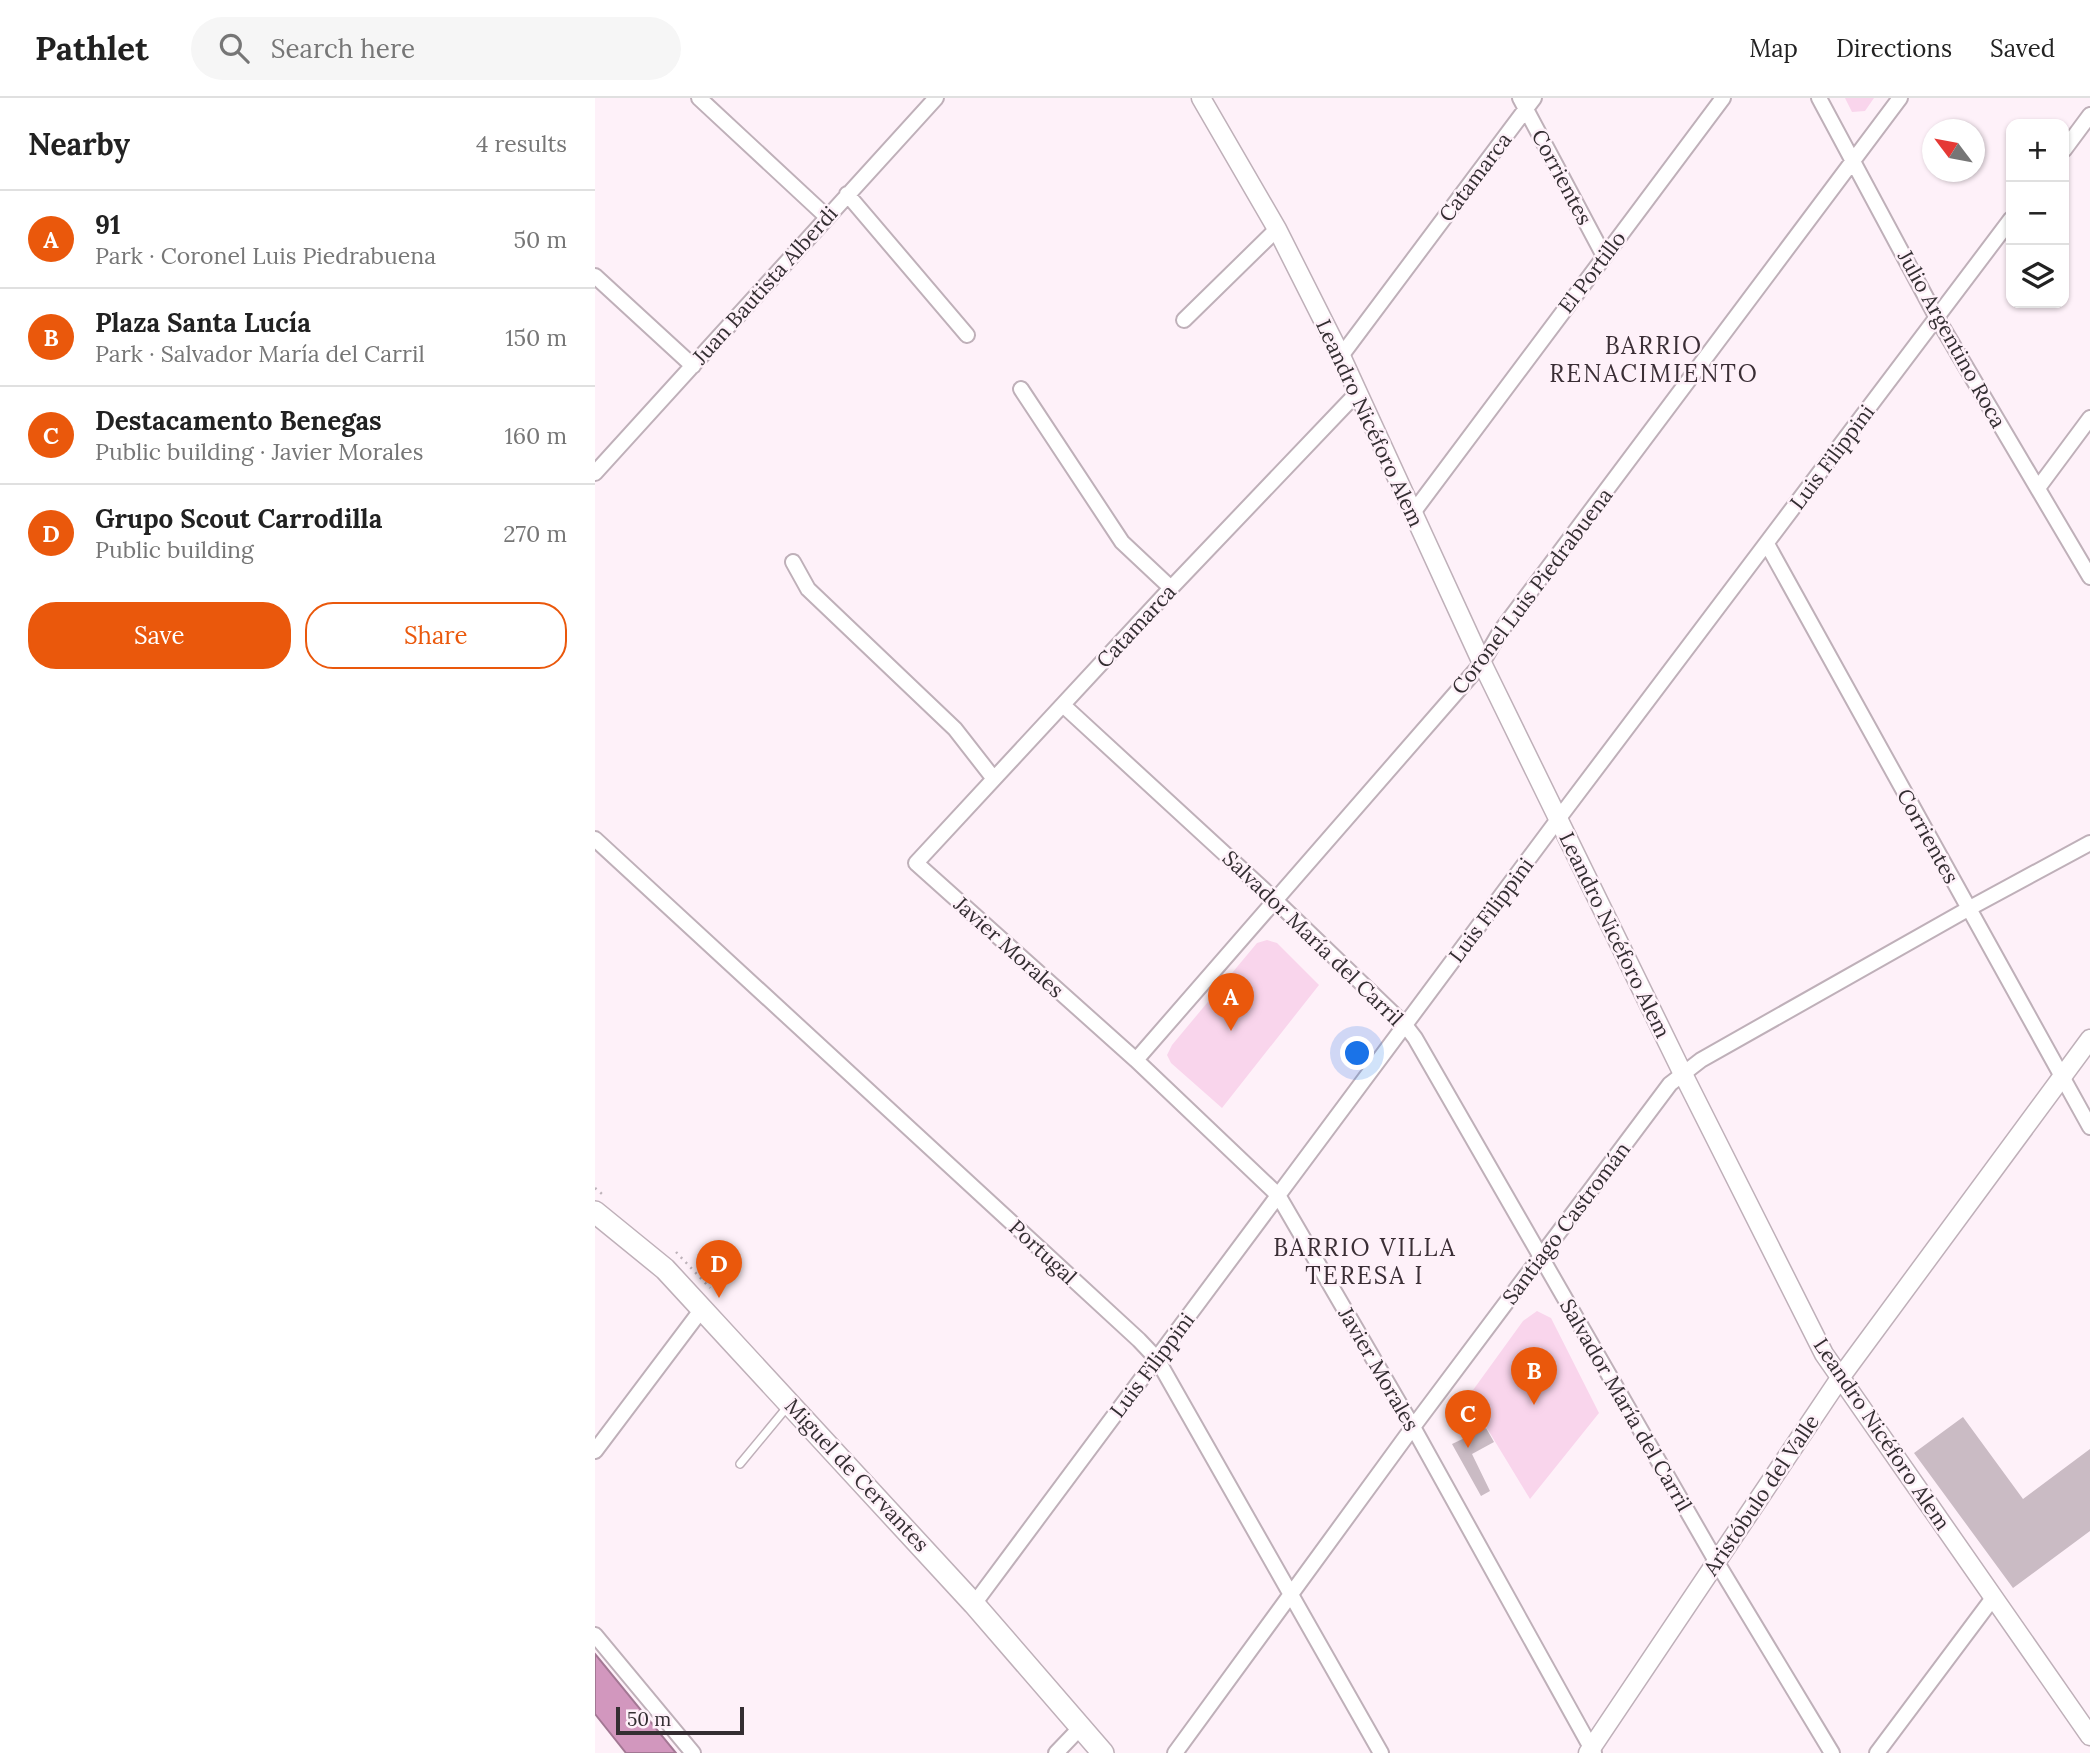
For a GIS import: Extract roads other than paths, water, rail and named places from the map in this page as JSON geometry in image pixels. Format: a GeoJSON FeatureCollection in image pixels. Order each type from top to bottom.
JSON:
{"type":"FeatureCollection","features":[{"type":"Feature","properties":{"kind":"main road","name":"Miguel de Cervantes"},"geometry":{"type":"LineString","coordinates":[[595,1212],[665,1269],[702,1308],[974,1604],[1103,1753]]}},
{"type":"Feature","properties":{"kind":"street"},"geometry":{"type":"LineString","coordinates":[[699,98],[827,217]]}},
{"type":"Feature","properties":{"kind":"street","name":"Leandro Nicéforo Alem"},"geometry":{"type":"LineString","coordinates":[[1201,98],[1277,229],[1341,356],[1482,663],[1682,1072],[1824,1354],[2090,1736]]}},
{"type":"Feature","properties":{"kind":"street","name":"El Portillo"},"geometry":{"type":"LineString","coordinates":[[1412,514],[1723,98]]}},
{"type":"Feature","properties":{"kind":"street","name":"Julio Argentino Roca"},"geometry":{"type":"LineString","coordinates":[[1819,98],[1937,318],[2090,577]]}},
{"type":"Feature","properties":{"kind":"street","name":"Coronel Luis Piedrabuena"},"geometry":{"type":"LineString","coordinates":[[1136,1060],[1482,663],[1500,632],[1900,98]]}},
{"type":"Feature","properties":{"kind":"street","name":"Juan Bautista Alberdi"},"geometry":{"type":"LineString","coordinates":[[595,473],[932,99]]}},
{"type":"Feature","properties":{"kind":"street","name":"Corrientes"},"geometry":{"type":"LineString","coordinates":[[1526,102],[1604,256]]}},
{"type":"Feature","properties":{"kind":"street","name":"Catamarca"},"geometry":{"type":"LineString","coordinates":[[1341,356],[1526,102]]}},
{"type":"Feature","properties":{"kind":"street"},"geometry":{"type":"LineString","coordinates":[[2069,144],[2089,119]]}},
{"type":"Feature","properties":{"kind":"street"},"geometry":{"type":"LineString","coordinates":[[848,194],[967,335]]}},
{"type":"Feature","properties":{"kind":"street","name":"Luis Filippini"},"geometry":{"type":"LineString","coordinates":[[974,1604],[1559,818],[2006,226]]}},
{"type":"Feature","properties":{"kind":"street"},"geometry":{"type":"LineString","coordinates":[[1184,320],[1277,229]]}},
{"type":"Feature","properties":{"kind":"street"},"geometry":{"type":"LineString","coordinates":[[595,276],[692,366]]}},
{"type":"Feature","properties":{"kind":"street"},"geometry":{"type":"LineString","coordinates":[[1021,389],[1122,542],[1171,588]]}},
{"type":"Feature","properties":{"kind":"street","name":"Catamarca"},"geometry":{"type":"LineString","coordinates":[[916,863],[1357,392]]}},
{"type":"Feature","properties":{"kind":"street"},"geometry":{"type":"LineString","coordinates":[[2038,488],[2090,418]]}},
{"type":"Feature","properties":{"kind":"street","name":"Corrientes"},"geometry":{"type":"LineString","coordinates":[[1767,544],[2090,1127]]}},
{"type":"Feature","properties":{"kind":"street"},"geometry":{"type":"LineString","coordinates":[[793,562],[808,589],[954,729],[994,779]]}},
{"type":"Feature","properties":{"kind":"street","name":"Salvador María del Carril"},"geometry":{"type":"LineString","coordinates":[[1063,705],[1275,900],[1405,1025],[1427,1056],[1716,1561],[1832,1753]]}},
{"type":"Feature","properties":{"kind":"street","name":"Portugal"},"geometry":{"type":"LineString","coordinates":[[595,839],[1157,1359],[1381,1753]]}},
{"type":"Feature","properties":{"kind":"street","name":"Santiago Castromán"},"geometry":{"type":"LineString","coordinates":[[1175,1753],[1290,1592],[1659,1096],[1682,1072],[1968,909],[2090,843]]}},
{"type":"Feature","properties":{"kind":"street","name":"Javier Morales"},"geometry":{"type":"LineString","coordinates":[[916,863],[1136,1060],[1279,1195],[1413,1427],[1591,1751]]}},
{"type":"Feature","properties":{"kind":"street","name":"Aristóbulo del Valle"},"geometry":{"type":"LineString","coordinates":[[1591,1751],[1840,1378],[2090,1039]]}},
{"type":"Feature","properties":{"kind":"street"},"geometry":{"type":"LineString","coordinates":[[595,1451],[702,1308]]}},
{"type":"Feature","properties":{"kind":"street"},"geometry":{"type":"LineString","coordinates":[[1877,1753],[1993,1598]]}},
{"type":"Feature","properties":{"kind":"street"},"geometry":{"type":"LineString","coordinates":[[595,1635],[693,1753]]}},
{"type":"Feature","properties":{"kind":"street"},"geometry":{"type":"LineString","coordinates":[[1056,1753],[1080,1728]]}},
{"type":"Feature","properties":{"kind":"lane"},"geometry":{"type":"LineString","coordinates":[[740,1464],[790,1403]]}},
{"type":"Feature","properties":{"kind":"place","name":"91"},"geometry":{"type":"Point","coordinates":[1231,1031]}},
{"type":"Feature","properties":{"kind":"place","name":"Grupo Scout Carrodilla"},"geometry":{"type":"Point","coordinates":[719,1298]}},
{"type":"Feature","properties":{"kind":"place","name":"Plaza Santa Lucía"},"geometry":{"type":"Point","coordinates":[1534,1405]}},
{"type":"Feature","properties":{"kind":"place","name":"Destacamento Benegas"},"geometry":{"type":"Point","coordinates":[1468,1448]}},
{"type":"Feature","properties":{"kind":"district","name":"BARRIO RENACIMIENTO"},"geometry":{"type":"Point","coordinates":[1654,359]}},
{"type":"Feature","properties":{"kind":"district","name":"BARRIO VILLA TERESA I"},"geometry":{"type":"Point","coordinates":[1365,1261]}}]}
